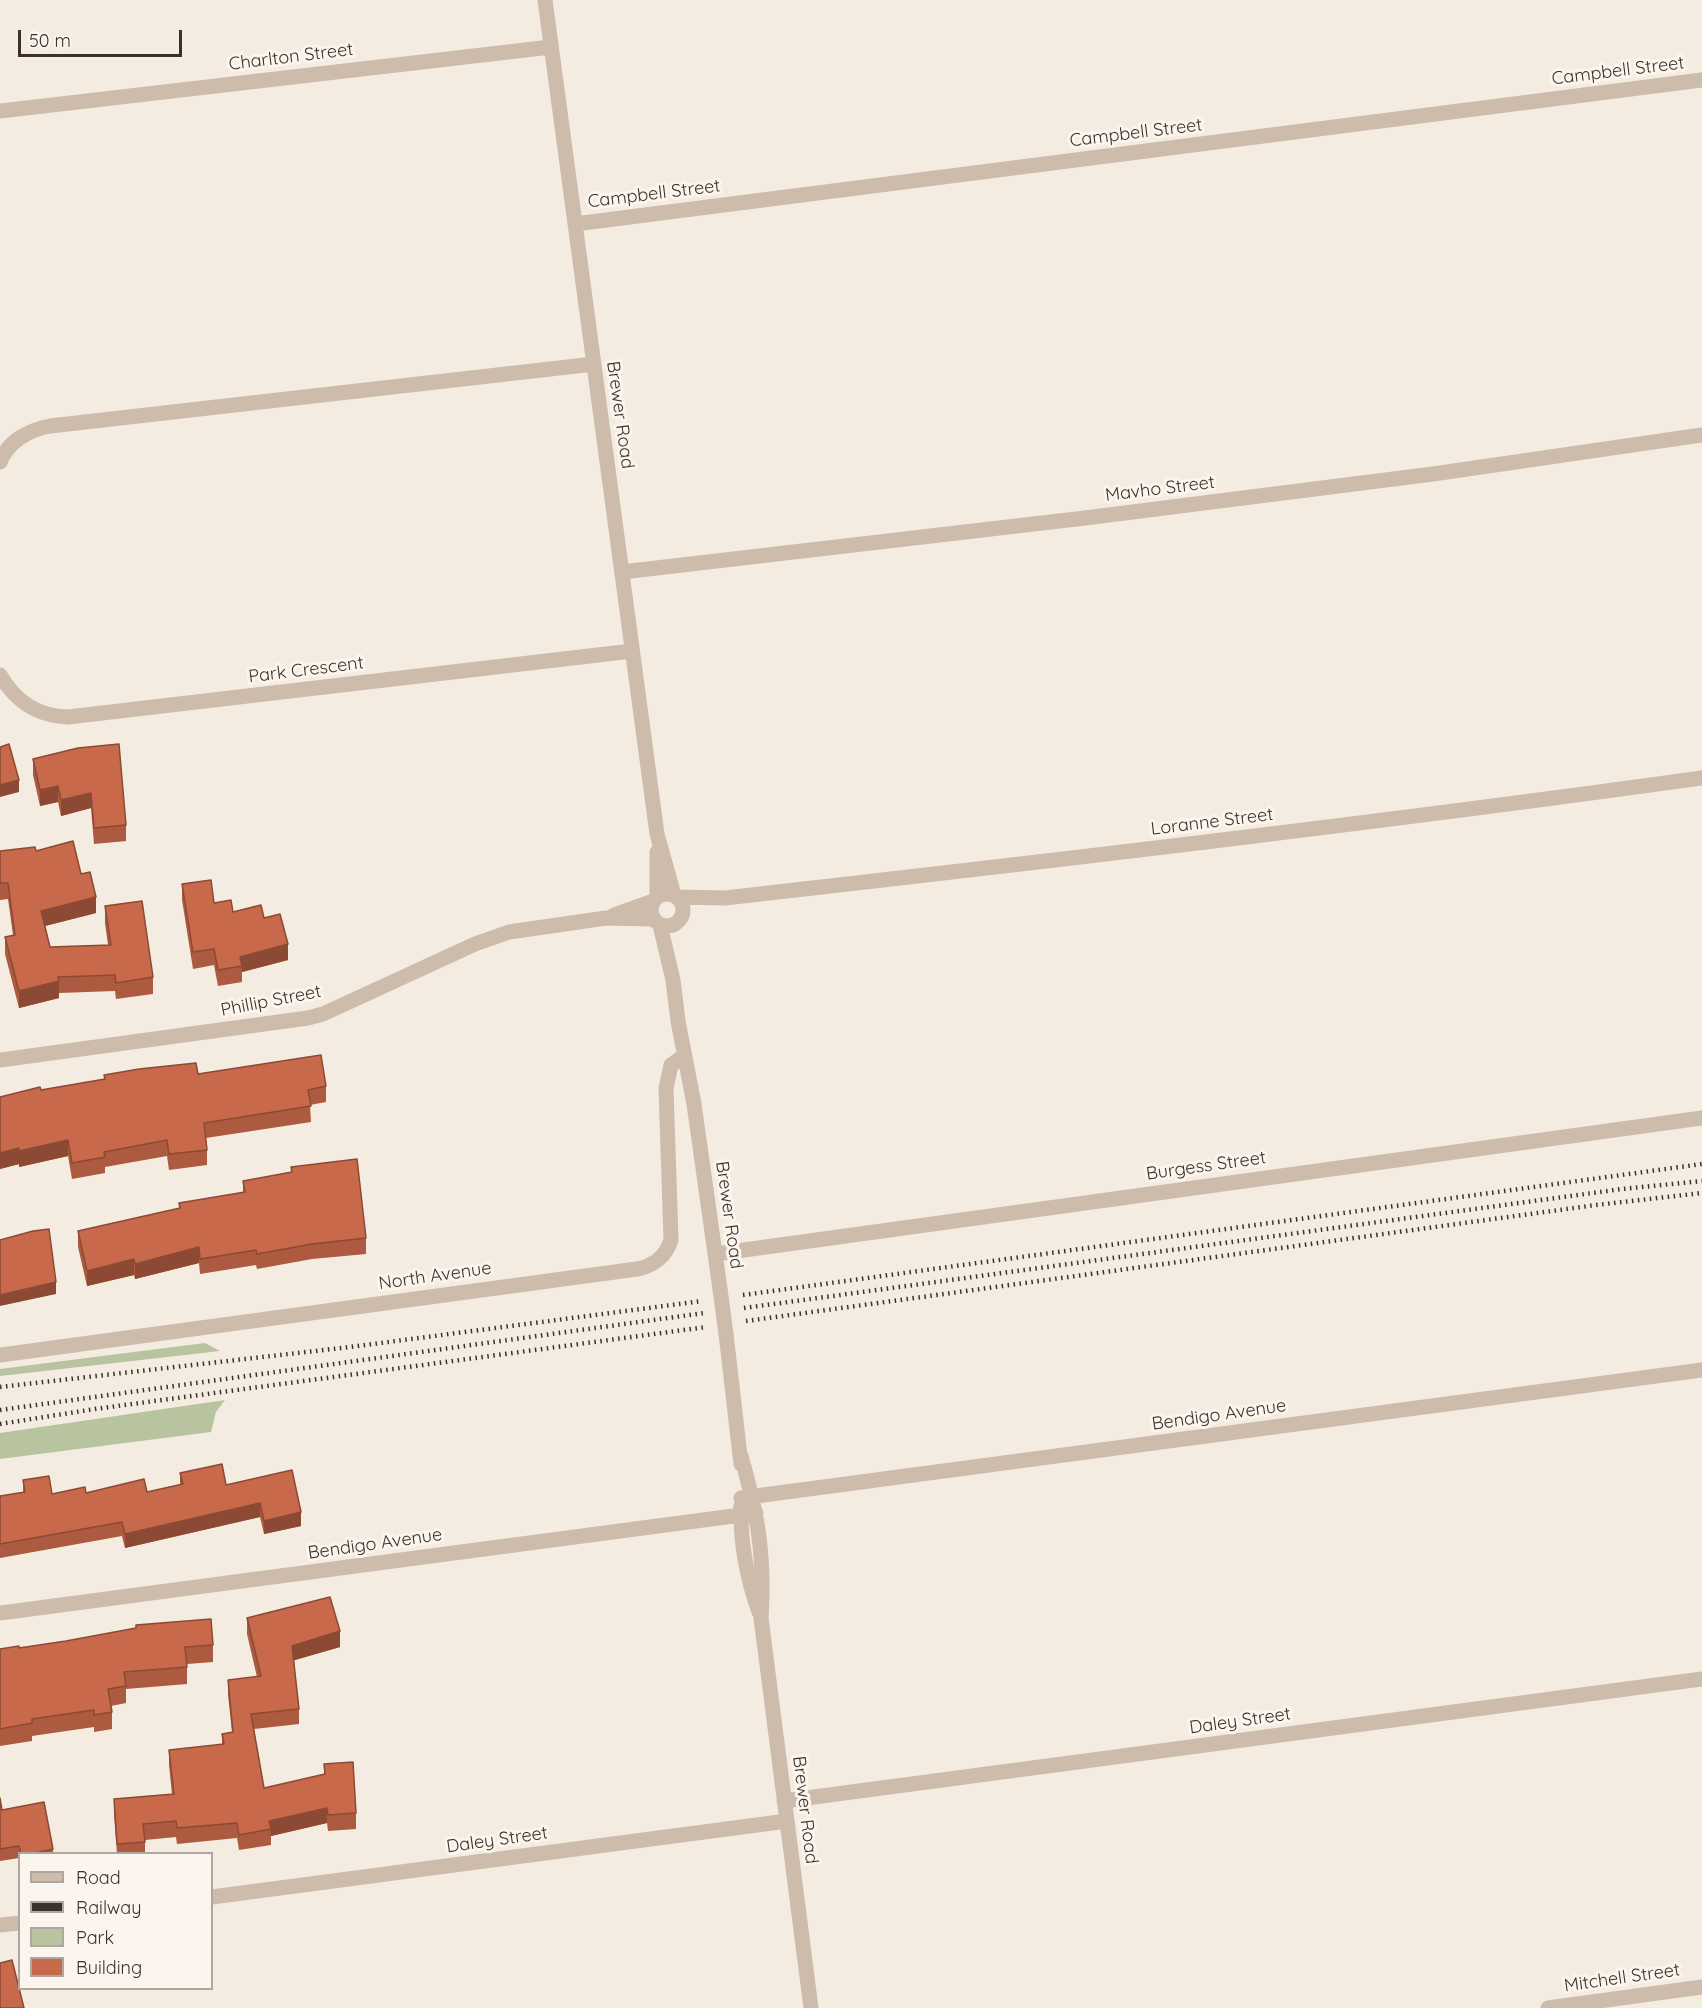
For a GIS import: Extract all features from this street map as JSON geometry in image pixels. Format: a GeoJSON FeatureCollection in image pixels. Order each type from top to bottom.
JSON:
{"type":"FeatureCollection","features":[{"type":"Feature","properties":{"kind":"street","name":"Brewer Road"},"geometry":{"type":"LineString","coordinates":[[545,0],[657,834],[676,896]]}},
{"type":"Feature","properties":{"kind":"street","name":"Charlton Street"},"geometry":{"type":"LineString","coordinates":[[0,111],[551,46]]}},
{"type":"Feature","properties":{"kind":"street","name":"Campbell Street"},"geometry":{"type":"LineString","coordinates":[[575,224],[1702,80]]}},
{"type":"Feature","properties":{"kind":"street"},"geometry":{"type":"LineString","coordinates":[[0,462],[6,450],[25,434],[50,426],[594,364]]}},
{"type":"Feature","properties":{"kind":"street","name":"Mavho Street"},"geometry":{"type":"LineString","coordinates":[[622,572],[1120,514],[1432,474],[1702,435]]}},
{"type":"Feature","properties":{"kind":"street","name":"Park Crescent"},"geometry":{"type":"LineString","coordinates":[[0,675],[7,688],[32,710],[68,717],[632,651]]}},
{"type":"Feature","properties":{"kind":"street","name":"Loranne Street"},"geometry":{"type":"LineString","coordinates":[[676,896],[725,898],[1356,825],[1702,778]]}},
{"type":"Feature","properties":{"kind":"street","name":"Brewer Road"},"geometry":{"type":"LineString","coordinates":[[655,899],[657,834]]}},
{"type":"Feature","properties":{"kind":"street"},"geometry":{"type":"LineString","coordinates":[[665,893],[676,896],[682,905],[679,918],[666,926],[657,922],[650,910],[655,899],[665,893]]}},
{"type":"Feature","properties":{"kind":"street","name":"Loranne Street"},"geometry":{"type":"LineString","coordinates":[[679,918],[725,898]]}},
{"type":"Feature","properties":{"kind":"street","name":"Phillip Street"},"geometry":{"type":"LineString","coordinates":[[606,918],[655,899]]}},
{"type":"Feature","properties":{"kind":"street","name":"Phillip Street"},"geometry":{"type":"LineString","coordinates":[[0,1060],[308,1018],[323,1014],[475,944],[509,932],[606,918],[657,922]]}},
{"type":"Feature","properties":{"kind":"street","name":"Brewer Road"},"geometry":{"type":"LineString","coordinates":[[673,980],[679,918]]}},
{"type":"Feature","properties":{"kind":"street","name":"Brewer Road"},"geometry":{"type":"LineString","coordinates":[[657,922],[673,980],[684,1056],[694,1104],[747,1498],[750,1587],[761,1618],[811,2008]]}},
{"type":"Feature","properties":{"kind":"street","name":"North Avenue"},"geometry":{"type":"LineString","coordinates":[[0,1355],[650,1266],[664,1255],[671,1240],[666,1088],[670,1065],[684,1056]]}},
{"type":"Feature","properties":{"kind":"street","name":"Burgess Street"},"geometry":{"type":"LineString","coordinates":[[715,1254],[1702,1118]]}},
{"type":"Feature","properties":{"kind":"street","name":"Bendigo Avenue"},"geometry":{"type":"LineString","coordinates":[[747,1498],[1702,1370]]}},
{"type":"Feature","properties":{"kind":"street","name":"Bendigo Avenue"},"geometry":{"type":"LineString","coordinates":[[0,1613],[748,1514]]}},
{"type":"Feature","properties":{"kind":"street","name":"Daley Street"},"geometry":{"type":"LineString","coordinates":[[784,1801],[1702,1679]]}},
{"type":"Feature","properties":{"kind":"street","name":"Daley Street"},"geometry":{"type":"LineString","coordinates":[[213,1897],[787,1821]]}},
{"type":"Feature","properties":{"kind":"street"},"geometry":{"type":"LineString","coordinates":[[0,1925],[18,1923]]}},
{"type":"Feature","properties":{"kind":"street","name":"Mitchell Street"},"geometry":{"type":"LineString","coordinates":[[1548,2008],[1702,1988]]}},
{"type":"Feature","properties":{"kind":"green space"},"geometry":{"type":"Polygon","coordinates":[[[205,1343],[220,1351],[0,1376],[0,1369],[205,1343]]]}},
{"type":"Feature","properties":{"kind":"green space"},"geometry":{"type":"Polygon","coordinates":[[[225,1400],[216,1412],[211,1432],[0,1459],[0,1433],[225,1400]]]}},
{"type":"Feature","properties":{"kind":"building"},"geometry":{"type":"Polygon","coordinates":[[[9,744],[19,780],[0,785],[0,747],[9,744]]]}},
{"type":"Feature","properties":{"kind":"building"},"geometry":{"type":"Polygon","coordinates":[[[119,744],[126,825],[94,828],[91,793],[61,800],[58,786],[40,790],[33,759],[78,748],[119,744]]]}},
{"type":"Feature","properties":{"kind":"building"},"geometry":{"type":"Polygon","coordinates":[[[73,841],[81,874],[90,872],[96,897],[41,911],[50,947],[111,945],[105,906],[142,901],[153,977],[116,983],[115,975],[58,977],[59,981],[19,991],[5,937],[15,935],[8,883],[0,883],[0,851],[35,847],[36,851],[73,841]]]}},
{"type":"Feature","properties":{"kind":"building"},"geometry":{"type":"Polygon","coordinates":[[[211,880],[214,903],[231,900],[233,912],[261,905],[264,918],[280,914],[288,944],[240,957],[242,966],[218,970],[214,949],[193,952],[182,884],[211,880]]]}},
{"type":"Feature","properties":{"kind":"building"},"geometry":{"type":"Polygon","coordinates":[[[321,1055],[326,1086],[308,1090],[311,1106],[204,1123],[207,1150],[169,1154],[167,1140],[104,1152],[105,1157],[72,1163],[68,1140],[0,1153],[0,1097],[40,1087],[41,1090],[105,1079],[104,1075],[139,1069],[196,1063],[198,1074],[321,1055]]]}},
{"type":"Feature","properties":{"kind":"building"},"geometry":{"type":"Polygon","coordinates":[[[357,1159],[366,1238],[312,1244],[257,1254],[256,1250],[200,1259],[199,1247],[135,1264],[134,1259],[87,1271],[78,1231],[180,1208],[179,1203],[245,1192],[243,1181],[292,1172],[291,1167],[357,1159]]]}},
{"type":"Feature","properties":{"kind":"building"},"geometry":{"type":"Polygon","coordinates":[[[49,1229],[56,1282],[0,1295],[0,1240],[49,1229]]]}},
{"type":"Feature","properties":{"kind":"building"},"geometry":{"type":"Polygon","coordinates":[[[222,1464],[226,1485],[292,1470],[301,1512],[264,1521],[260,1503],[125,1534],[122,1522],[0,1544],[0,1496],[25,1492],[23,1480],[49,1476],[52,1494],[85,1487],[86,1493],[144,1479],[147,1492],[183,1484],[180,1473],[222,1464]]]}},
{"type":"Feature","properties":{"kind":"building"},"geometry":{"type":"Polygon","coordinates":[[[330,1597],[340,1631],[292,1646],[299,1709],[251,1714],[264,1788],[325,1774],[324,1764],[353,1762],[356,1813],[328,1815],[327,1808],[269,1821],[271,1829],[239,1835],[237,1823],[177,1828],[176,1821],[143,1824],[145,1842],[117,1844],[114,1799],[174,1794],[169,1750],[224,1744],[222,1734],[233,1732],[228,1680],[261,1676],[247,1618],[330,1597]]]}},
{"type":"Feature","properties":{"kind":"building"},"geometry":{"type":"Polygon","coordinates":[[[211,1619],[213,1645],[185,1647],[187,1667],[124,1672],[126,1686],[108,1689],[112,1712],[94,1715],[94,1710],[32,1719],[32,1723],[0,1729],[0,1649],[66,1641],[136,1628],[136,1625],[211,1619]]]}},
{"type":"Feature","properties":{"kind":"building"},"geometry":{"type":"Polygon","coordinates":[[[0,1798],[2,1810],[44,1802],[53,1849],[20,1852],[19,1846],[0,1849],[0,1798]]]}},
{"type":"Feature","properties":{"kind":"building"},"geometry":{"type":"Polygon","coordinates":[[[12,1960],[24,2008],[0,2008],[0,1963],[12,1960]]]}},
{"type":"Feature","properties":{"kind":"railway"},"geometry":{"type":"LineString","coordinates":[[743,1295],[1702,1164]]}},
{"type":"Feature","properties":{"kind":"railway"},"geometry":{"type":"LineString","coordinates":[[744,1308],[1622,1189],[1702,1181]]}},
{"type":"Feature","properties":{"kind":"railway"},"geometry":{"type":"LineString","coordinates":[[746,1321],[1596,1205],[1702,1193]]}},
{"type":"Feature","properties":{"kind":"railway"},"geometry":{"type":"LineString","coordinates":[[0,1387],[350,1347],[702,1301]]}},
{"type":"Feature","properties":{"kind":"railway"},"geometry":{"type":"LineString","coordinates":[[0,1410],[704,1313]]}},
{"type":"Feature","properties":{"kind":"railway"},"geometry":{"type":"LineString","coordinates":[[0,1424],[95,1409],[706,1327]]}}]}
